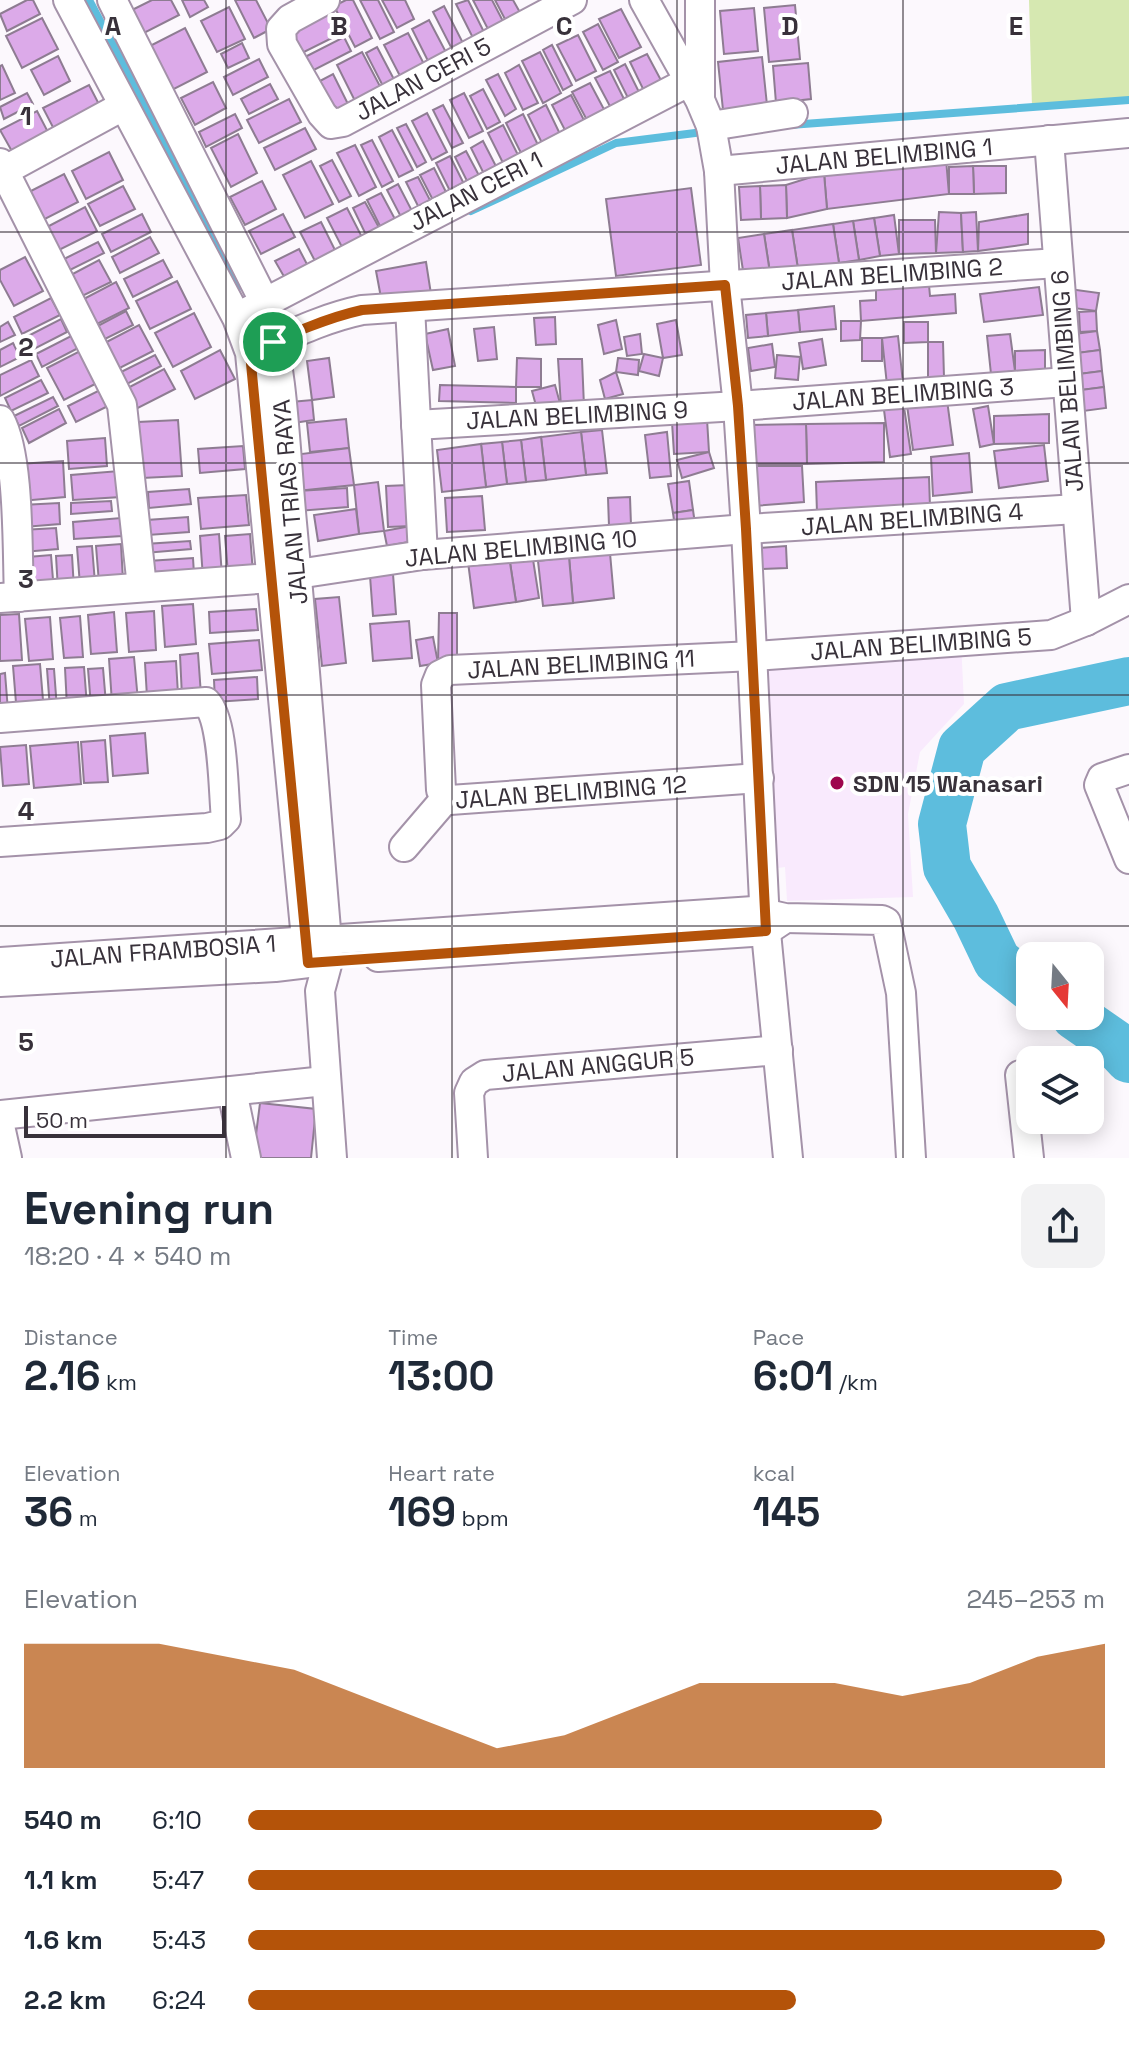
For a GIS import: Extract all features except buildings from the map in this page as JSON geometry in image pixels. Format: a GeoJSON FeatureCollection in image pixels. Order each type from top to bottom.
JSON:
{"type":"FeatureCollection","features":[{"type":"Feature","properties":{"kind":"street","name":"JALAN TRIAS RAYA"},"geometry":{"type":"LineString","coordinates":[[68,0],[237,318],[262,347]]}},
{"type":"Feature","properties":{"kind":"street","name":"JALAN TRIAS RAYA"},"geometry":{"type":"LineString","coordinates":[[112,0],[264,301],[262,347],[317,954],[332,1158]]}},
{"type":"Feature","properties":{"kind":"street","name":"JALAN CERI 5"},"geometry":{"type":"LineString","coordinates":[[325,0],[290,19],[281,29],[282,44],[322,114],[331,124],[343,122],[572,0]]}},
{"type":"Feature","properties":{"kind":"street"},"geometry":{"type":"LineString","coordinates":[[644,0],[711,126],[719,171],[725,285],[738,406],[759,778],[788,1158]]}},
{"type":"Feature","properties":{"kind":"street"},"geometry":{"type":"LineString","coordinates":[[694,91],[700,0]]}},
{"type":"Feature","properties":{"kind":"street","name":"JALAN CERI 1"},"geometry":{"type":"LineString","coordinates":[[237,318],[264,301],[694,91]]}},
{"type":"Feature","properties":{"kind":"street"},"geometry":{"type":"LineString","coordinates":[[123,106],[1,169],[122,405],[142,587]]}},
{"type":"Feature","properties":{"kind":"street"},"geometry":{"type":"LineString","coordinates":[[711,126],[793,113]]}},
{"type":"Feature","properties":{"kind":"street","name":"JALAN BELIMBING 1"},"geometry":{"type":"LineString","coordinates":[[719,171],[1129,133]]}},
{"type":"Feature","properties":{"kind":"street","name":"JALAN BELIMBING 6"},"geometry":{"type":"LineString","coordinates":[[1049,140],[1086,621]]}},
{"type":"Feature","properties":{"kind":"street","name":"JALAN BELIMBING 2"},"geometry":{"type":"LineString","coordinates":[[262,347],[337,315],[362,310],[1058,263]]}},
{"type":"Feature","properties":{"kind":"street"},"geometry":{"type":"LineString","coordinates":[[410,307],[423,555]]}},
{"type":"Feature","properties":{"kind":"street","name":"JALAN BELIMBING 3"},"geometry":{"type":"LineString","coordinates":[[738,406],[1067,382]]}},
{"type":"Feature","properties":{"kind":"street","name":"JALAN BELIMBING 9"},"geometry":{"type":"LineString","coordinates":[[416,425],[738,406]]}},
{"type":"Feature","properties":{"kind":"street"},"geometry":{"type":"LineString","coordinates":[[0,420],[7,432],[10,598]]}},
{"type":"Feature","properties":{"kind":"street","name":"JALAN BELIMBING 4"},"geometry":{"type":"LineString","coordinates":[[746,529],[1077,509]]}},
{"type":"Feature","properties":{"kind":"street","name":"JALAN BELIMBING 10"},"geometry":{"type":"LineString","coordinates":[[10,598],[284,576],[423,555],[746,529]]}},
{"type":"Feature","properties":{"kind":"street","name":"JALAN BELIMBING 5"},"geometry":{"type":"LineString","coordinates":[[754,656],[1051,635],[1129,599]]}},
{"type":"Feature","properties":{"kind":"street","name":"JALAN BELIMBING 11"},"geometry":{"type":"LineString","coordinates":[[446,798],[441,790],[436,685],[440,675],[450,670],[754,656]]}},
{"type":"Feature","properties":{"kind":"street"},"geometry":{"type":"LineString","coordinates":[[0,718],[206,702],[213,711],[217,731],[226,819],[220,825],[0,842]]}},
{"type":"Feature","properties":{"kind":"street"},"geometry":{"type":"LineString","coordinates":[[1129,769],[1102,778],[1099,785],[1129,859]]}},
{"type":"Feature","properties":{"kind":"street","name":"JALAN BELIMBING 12"},"geometry":{"type":"LineString","coordinates":[[404,847],[446,798],[759,778]]}},
{"type":"Feature","properties":{"kind":"street"},"geometry":{"type":"LineString","coordinates":[[317,954],[818,918],[886,922],[901,993],[911,1158]]}},
{"type":"Feature","properties":{"kind":"street","name":"JALAN FRAMBOSIA 1"},"geometry":{"type":"LineString","coordinates":[[0,962],[317,954]]}},
{"type":"Feature","properties":{"kind":"street","name":"JALAN FRAMBOSIA 1"},"geometry":{"type":"LineString","coordinates":[[0,982],[317,954]]}},
{"type":"Feature","properties":{"kind":"street","name":"JALAN ANGGUR 5"},"geometry":{"type":"LineString","coordinates":[[472,1147],[469,1093],[474,1082],[485,1075],[778,1050]]}},
{"type":"Feature","properties":{"kind":"street"},"geometry":{"type":"LineString","coordinates":[[0,1115],[325,1081]]}},
{"type":"Feature","properties":{"kind":"street"},"geometry":{"type":"LineString","coordinates":[[232,1091],[246,1158]]}},
{"type":"Feature","properties":{"kind":"street"},"geometry":{"type":"LineString","coordinates":[[0,1126],[7,1158]]}},
{"type":"Feature","properties":{"kind":"street"},"geometry":{"type":"LineString","coordinates":[[1026,1134],[1029,1158]]}},
{"type":"Feature","properties":{"kind":"shaded area","name":"SDN 15 Wanasari"},"geometry":{"type":"Polygon","coordinates":[[[961,641],[964,704],[920,752],[908,814],[913,897],[787,901],[785,867],[763,870],[754,656],[961,641]]]}},
{"type":"Feature","properties":{"kind":"green space"},"geometry":{"type":"Polygon","coordinates":[[[1029,0],[1129,0],[1129,100],[1032,107],[1029,0]]]}},
{"type":"Feature","properties":{"kind":"waterway"},"geometry":{"type":"LineString","coordinates":[[89,0],[227,261],[237,288]]}},
{"type":"Feature","properties":{"kind":"waterway"},"geometry":{"type":"LineString","coordinates":[[790,125],[1129,100]]}},
{"type":"Feature","properties":{"kind":"waterway"},"geometry":{"type":"LineString","coordinates":[[471,211],[616,143],[703,132]]}},
{"type":"Feature","properties":{"kind":"waterway"},"geometry":{"type":"LineString","coordinates":[[1016,976],[997,961],[947,867],[942,824],[962,748],[1007,707],[1129,681]]}},
{"type":"Feature","properties":{"kind":"waterway"},"geometry":{"type":"LineString","coordinates":[[1095,1030],[1129,1059]]}},
{"type":"Feature","properties":{"kind":"place","name":"SDN 15 Wanasari"},"geometry":{"type":"Point","coordinates":[837,783]}},
{"type":"Feature","properties":{"kind":"route"},"geometry":{"type":"LineString","coordinates":[[725,285],[738,406],[746,529],[766,931],[308,963],[250,353],[273,342],[337,315],[362,310],[725,285]]}}]}
